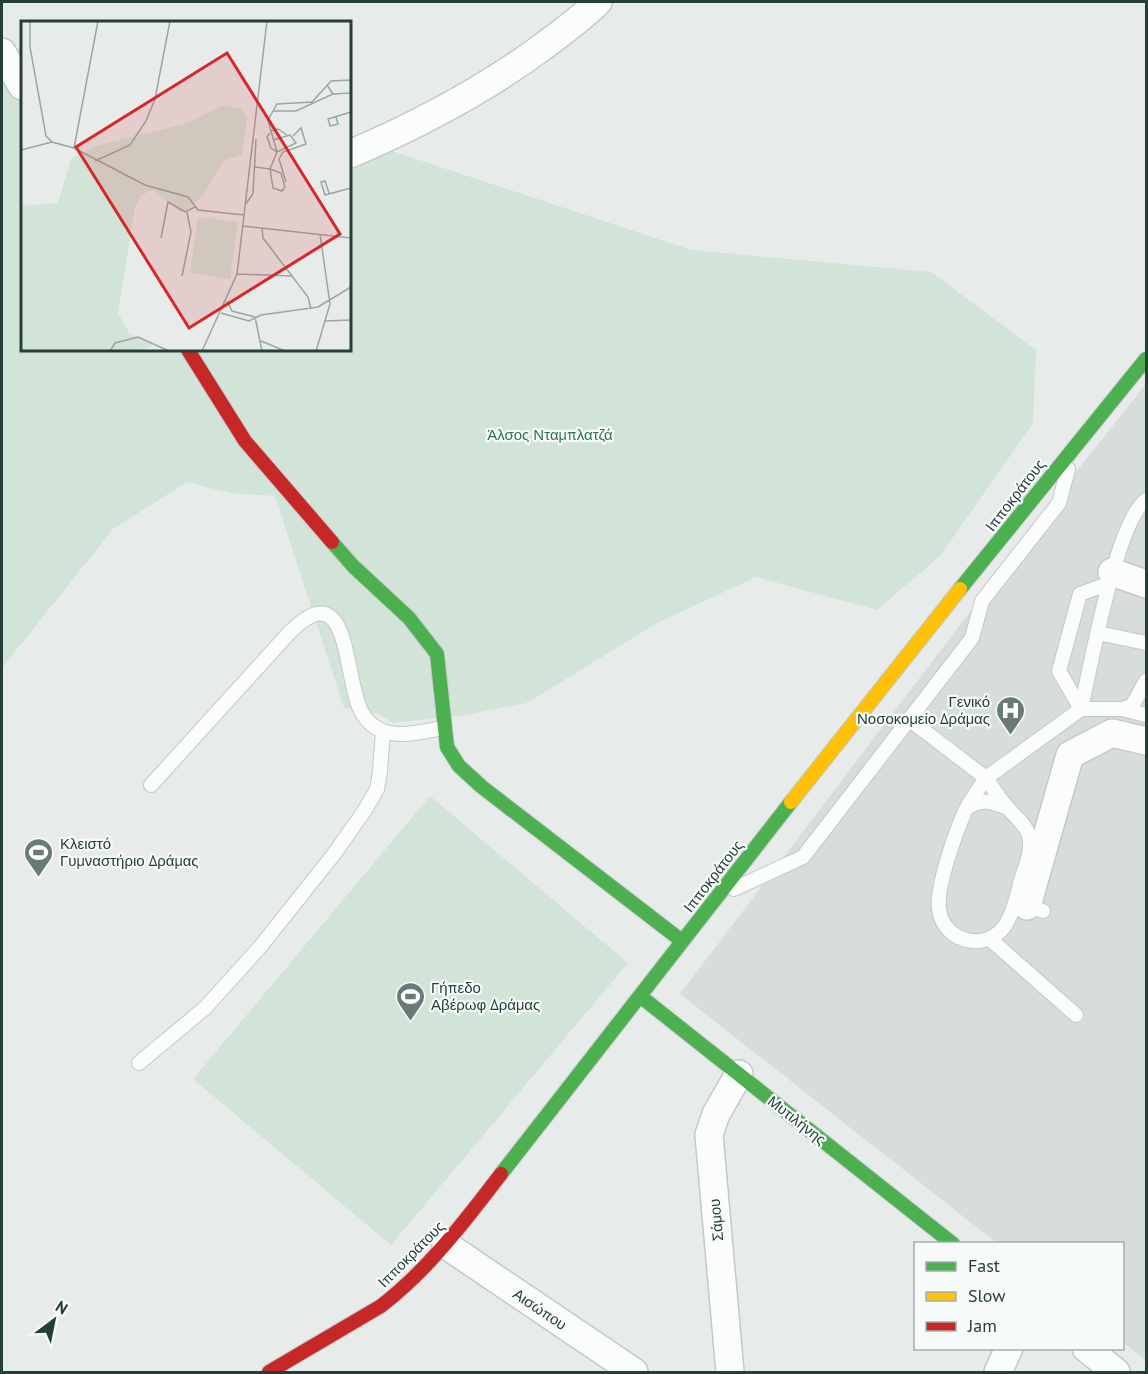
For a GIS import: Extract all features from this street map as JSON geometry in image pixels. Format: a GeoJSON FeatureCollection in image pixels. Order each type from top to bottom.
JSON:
{"type":"FeatureCollection","features":[{"type":"Feature","properties":{"kind":"street"},"geometry":{"type":"LineString","coordinates":[[351,154],[417,124],[471,95],[514,68],[598,2]]}},
{"type":"Feature","properties":{"kind":"street"},"geometry":{"type":"LineString","coordinates":[[2,52],[21,84]]}},
{"type":"Feature","properties":{"kind":"street"},"geometry":{"type":"LineString","coordinates":[[189,351],[244,441],[353,566],[409,618],[437,654],[447,750],[460,769],[682,941]]}},
{"type":"Feature","properties":{"kind":"street","name":"Ιπποκράτους"},"geometry":{"type":"LineString","coordinates":[[269,1372],[381,1306],[446,1245],[682,941],[1146,359]]}},
{"type":"Feature","properties":{"kind":"street"},"geometry":{"type":"LineString","coordinates":[[1111,577],[1146,584]]}},
{"type":"Feature","properties":{"kind":"street"},"geometry":{"type":"LineString","coordinates":[[1028,906],[1070,755],[1112,733],[1146,741]]}},
{"type":"Feature","properties":{"kind":"street","name":"Μυτιλήνης"},"geometry":{"type":"LineString","coordinates":[[640,996],[950,1242]]}},
{"type":"Feature","properties":{"kind":"street","name":"Σάμου"},"geometry":{"type":"LineString","coordinates":[[730,1372],[709,1135],[717,1114],[739,1074]]}},
{"type":"Feature","properties":{"kind":"street","name":"Αισώπου"},"geometry":{"type":"LineString","coordinates":[[446,1245],[634,1372]]}},
{"type":"Feature","properties":{"kind":"street"},"geometry":{"type":"LineString","coordinates":[[999,1372],[1008,1350]]}},
{"type":"Feature","properties":{"kind":"street"},"geometry":{"type":"LineString","coordinates":[[1088,1350],[1116,1372]]}},
{"type":"Feature","properties":{"kind":"street"},"geometry":{"type":"LineString","coordinates":[[294,1372],[295,1357]]}},
{"type":"Feature","properties":{"kind":"lane"},"geometry":{"type":"LineString","coordinates":[[716,898],[803,857],[972,638],[982,601],[1059,503],[1074,447]]}},
{"type":"Feature","properties":{"kind":"lane"},"geometry":{"type":"LineString","coordinates":[[1081,709],[1111,577],[1128,527],[1141,503],[1146,500]]}},
{"type":"Feature","properties":{"kind":"lane"},"geometry":{"type":"LineString","coordinates":[[1081,709],[1059,671],[1080,594],[1111,577]]}},
{"type":"Feature","properties":{"kind":"lane"},"geometry":{"type":"LineString","coordinates":[[151,785],[289,633],[303,619],[313,614],[324,612],[334,619],[343,639],[357,701],[363,715],[372,725],[383,731],[399,734],[443,728]]}},
{"type":"Feature","properties":{"kind":"lane"},"geometry":{"type":"LineString","coordinates":[[1098,633],[1145,646]]}},
{"type":"Feature","properties":{"kind":"lane"},"geometry":{"type":"LineString","coordinates":[[1122,709],[1132,706],[1141,694],[1146,681]]}},
{"type":"Feature","properties":{"kind":"lane"},"geometry":{"type":"LineString","coordinates":[[910,720],[986,778],[1026,828],[1030,838],[1028,906],[990,939],[981,942],[973,942],[948,931],[939,910],[939,893],[967,808],[986,778],[1081,709],[1122,709],[1146,715]]}},
{"type":"Feature","properties":{"kind":"lane"},"geometry":{"type":"LineString","coordinates":[[139,1063],[205,1008],[260,947],[334,854],[377,789],[383,731]]}},
{"type":"Feature","properties":{"kind":"lane"},"geometry":{"type":"LineString","coordinates":[[967,808],[987,800],[1008,808]]}},
{"type":"Feature","properties":{"kind":"lane"},"geometry":{"type":"LineString","coordinates":[[990,939],[1076,1015]]}},
{"type":"Feature","properties":{"kind":"shaded area","name":"Γενικό Νοσοκομείο Δράμας"},"geometry":{"type":"Polygon","coordinates":[[[1146,384],[1146,1361],[1124,1343],[1124,1242],[996,1242],[680,994],[1072,477],[1146,384]]]}},
{"type":"Feature","properties":{"kind":"green space","name":"Άλσος Νταμπλατζά"},"geometry":{"type":"Polygon","coordinates":[[[2,50],[21,51],[21,351],[351,351],[351,137],[691,250],[931,272],[1036,350],[1033,423],[940,556],[877,610],[756,577],[657,623],[527,703],[466,715],[393,723],[378,714],[344,708],[275,496],[230,493],[187,482],[113,529],[2,668],[2,50]]]}},
{"type":"Feature","properties":{"kind":"green space","name":"Γήπεδο Αβέρωφ Δράμας"},"geometry":{"type":"Polygon","coordinates":[[[430,796],[628,963],[391,1245],[193,1079],[430,796]]]}},
{"type":"Feature","properties":{"kind":"traffic: fast"},"geometry":{"type":"LineString","coordinates":[[960,589],[1146,359]]}},
{"type":"Feature","properties":{"kind":"traffic: fast"},"geometry":{"type":"LineString","coordinates":[[332,542],[353,566],[409,618],[437,654],[447,747],[459,766],[482,787],[682,941]]}},
{"type":"Feature","properties":{"kind":"traffic: fast"},"geometry":{"type":"LineString","coordinates":[[501,1174],[791,802]]}},
{"type":"Feature","properties":{"kind":"traffic: fast"},"geometry":{"type":"LineString","coordinates":[[640,996],[950,1242]]}},
{"type":"Feature","properties":{"kind":"traffic: slow"},"geometry":{"type":"LineString","coordinates":[[791,802],[960,589]]}},
{"type":"Feature","properties":{"kind":"traffic: jam"},"geometry":{"type":"LineString","coordinates":[[189,351],[245,441],[332,542]]}},
{"type":"Feature","properties":{"kind":"traffic: jam"},"geometry":{"type":"LineString","coordinates":[[269,1372],[381,1306],[398,1292],[446,1244],[501,1174]]}},
{"type":"Feature","properties":{"kind":"place","name":"Γενικό Νοσοκομείο Δράμας"},"geometry":{"type":"Point","coordinates":[1011,736]}},
{"type":"Feature","properties":{"kind":"place","name":"Κλειστό Γυμναστήριο Δράμας"},"geometry":{"type":"Point","coordinates":[39,878]}},
{"type":"Feature","properties":{"kind":"place","name":"Γήπεδο Αβέρωφ Δράμας"},"geometry":{"type":"Point","coordinates":[410,1022]}}]}
